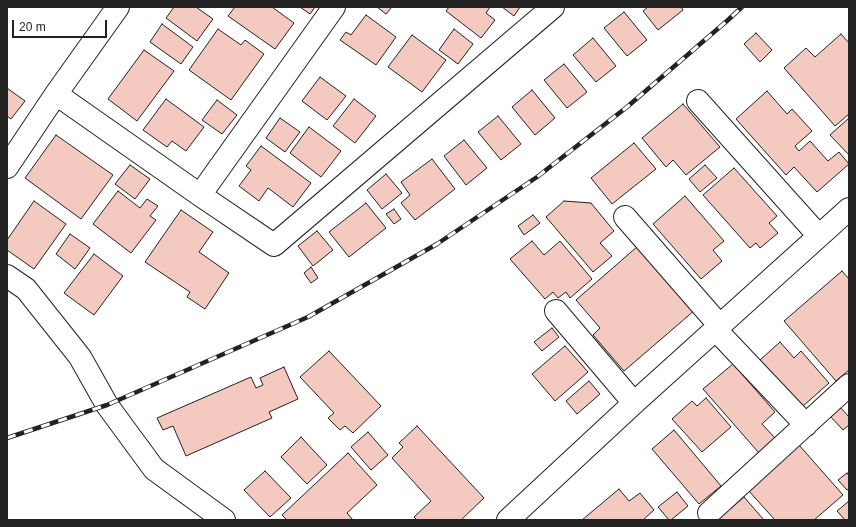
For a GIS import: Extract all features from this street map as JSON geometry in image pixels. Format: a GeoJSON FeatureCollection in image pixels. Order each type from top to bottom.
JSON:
{"type":"FeatureCollection","features":[{"type":"Feature","properties":{"kind":"street"},"geometry":{"type":"LineString","coordinates":[[7,167],[56,94],[118,7]]}},
{"type":"Feature","properties":{"kind":"street"},"geometry":{"type":"LineString","coordinates":[[200,195],[334,7]]}},
{"type":"Feature","properties":{"kind":"street"},"geometry":{"type":"LineString","coordinates":[[56,94],[200,195],[274,244],[553,7]]}},
{"type":"Feature","properties":{"kind":"street"},"geometry":{"type":"LineString","coordinates":[[698,101],[819,236]]}},
{"type":"Feature","properties":{"kind":"street"},"geometry":{"type":"LineString","coordinates":[[508,520],[634,403],[849,209]]}},
{"type":"Feature","properties":{"kind":"street"},"geometry":{"type":"LineString","coordinates":[[625,217],[718,328],[806,425]]}},
{"type":"Feature","properties":{"kind":"street"},"geometry":{"type":"LineString","coordinates":[[7,276],[26,289],[80,357],[107,405],[154,470],[224,520]]}},
{"type":"Feature","properties":{"kind":"street"},"geometry":{"type":"LineString","coordinates":[[556,311],[634,403]]}},
{"type":"Feature","properties":{"kind":"street"},"geometry":{"type":"LineString","coordinates":[[709,513],[849,385]]}},
{"type":"Feature","properties":{"kind":"building"},"geometry":{"type":"Polygon","coordinates":[[[174,7],[196,7],[213,19],[197,41],[166,18],[174,7]]]}},
{"type":"Feature","properties":{"kind":"building"},"geometry":{"type":"Polygon","coordinates":[[[235,7],[272,7],[294,23],[275,49],[228,16],[235,7]]]}},
{"type":"Feature","properties":{"kind":"building"},"geometry":{"type":"Polygon","coordinates":[[[300,7],[315,7],[310,14],[300,7]]]}},
{"type":"Feature","properties":{"kind":"building"},"geometry":{"type":"Polygon","coordinates":[[[377,7],[392,7],[386,14],[377,7]]]}},
{"type":"Feature","properties":{"kind":"building"},"geometry":{"type":"Polygon","coordinates":[[[449,7],[490,7],[486,13],[495,20],[481,38],[446,11],[449,7]]]}},
{"type":"Feature","properties":{"kind":"building"},"geometry":{"type":"Polygon","coordinates":[[[502,7],[520,7],[514,16],[502,7]]]}},
{"type":"Feature","properties":{"kind":"building"},"geometry":{"type":"Polygon","coordinates":[[[648,7],[681,7],[683,10],[658,30],[643,11],[648,7]]]}},
{"type":"Feature","properties":{"kind":"building"},"geometry":{"type":"Polygon","coordinates":[[[624,12],[647,40],[627,56],[604,28],[624,12]]]}},
{"type":"Feature","properties":{"kind":"building"},"geometry":{"type":"Polygon","coordinates":[[[366,15],[396,37],[376,65],[340,40],[346,32],[351,35],[366,15]]]}},
{"type":"Feature","properties":{"kind":"building"},"geometry":{"type":"Polygon","coordinates":[[[162,24],[193,47],[181,64],[150,42],[162,24]]]}},
{"type":"Feature","properties":{"kind":"building"},"geometry":{"type":"Polygon","coordinates":[[[218,29],[241,45],[245,40],[264,54],[231,100],[189,70],[218,29]]]}},
{"type":"Feature","properties":{"kind":"building"},"geometry":{"type":"Polygon","coordinates":[[[454,29],[473,44],[458,64],[439,50],[454,29]]]}},
{"type":"Feature","properties":{"kind":"building"},"geometry":{"type":"Polygon","coordinates":[[[756,33],[772,50],[760,62],[744,44],[756,33]]]}},
{"type":"Feature","properties":{"kind":"building"},"geometry":{"type":"Polygon","coordinates":[[[841,34],[849,43],[849,114],[835,126],[784,68],[806,48],[815,57],[841,34]]]}},
{"type":"Feature","properties":{"kind":"building"},"geometry":{"type":"Polygon","coordinates":[[[412,35],[446,60],[422,92],[388,67],[412,35]]]}},
{"type":"Feature","properties":{"kind":"building"},"geometry":{"type":"Polygon","coordinates":[[[593,38],[616,66],[596,82],[573,55],[593,38]]]}},
{"type":"Feature","properties":{"kind":"building"},"geometry":{"type":"Polygon","coordinates":[[[144,50],[174,71],[137,121],[108,99],[144,50]]]}},
{"type":"Feature","properties":{"kind":"building"},"geometry":{"type":"Polygon","coordinates":[[[564,64],[587,92],[567,108],[544,80],[564,64]]]}},
{"type":"Feature","properties":{"kind":"building"},"geometry":{"type":"Polygon","coordinates":[[[320,77],[346,96],[327,120],[302,101],[320,77]]]}},
{"type":"Feature","properties":{"kind":"building"},"geometry":{"type":"Polygon","coordinates":[[[7,88],[25,101],[11,119],[7,116],[7,88]]]}},
{"type":"Feature","properties":{"kind":"building"},"geometry":{"type":"Polygon","coordinates":[[[532,90],[555,118],[535,135],[512,107],[532,90]]]}},
{"type":"Feature","properties":{"kind":"building"},"geometry":{"type":"Polygon","coordinates":[[[767,91],[787,114],[792,109],[812,131],[795,146],[799,151],[810,141],[828,161],[839,152],[849,164],[817,192],[794,167],[786,175],[736,119],[767,91]]]}},
{"type":"Feature","properties":{"kind":"building"},"geometry":{"type":"Polygon","coordinates":[[[166,99],[204,127],[186,151],[172,141],[167,147],[143,130],[166,99]]]}},
{"type":"Feature","properties":{"kind":"building"},"geometry":{"type":"Polygon","coordinates":[[[354,99],[376,116],[355,143],[333,126],[354,99]]]}},
{"type":"Feature","properties":{"kind":"building"},"geometry":{"type":"Polygon","coordinates":[[[217,100],[237,115],[222,134],[202,120],[217,100]]]}},
{"type":"Feature","properties":{"kind":"building"},"geometry":{"type":"Polygon","coordinates":[[[683,104],[720,147],[686,175],[673,160],[666,167],[642,138],[683,104]]]}},
{"type":"Feature","properties":{"kind":"building"},"geometry":{"type":"Polygon","coordinates":[[[498,116],[521,144],[501,160],[478,132],[498,116]]]}},
{"type":"Feature","properties":{"kind":"building"},"geometry":{"type":"Polygon","coordinates":[[[280,118],[300,132],[285,152],[266,138],[280,118]]]}},
{"type":"Feature","properties":{"kind":"building"},"geometry":{"type":"Polygon","coordinates":[[[849,118],[849,155],[830,135],[849,118]]]}},
{"type":"Feature","properties":{"kind":"building"},"geometry":{"type":"Polygon","coordinates":[[[309,127],[341,151],[321,177],[290,153],[309,127]]]}},
{"type":"Feature","properties":{"kind":"building"},"geometry":{"type":"Polygon","coordinates":[[[56,135],[113,175],[81,219],[25,178],[56,135]]]}},
{"type":"Feature","properties":{"kind":"building"},"geometry":{"type":"Polygon","coordinates":[[[464,140],[487,168],[466,185],[444,156],[464,140]]]}},
{"type":"Feature","properties":{"kind":"building"},"geometry":{"type":"Polygon","coordinates":[[[634,143],[656,169],[612,204],[591,178],[634,143]]]}},
{"type":"Feature","properties":{"kind":"building"},"geometry":{"type":"Polygon","coordinates":[[[261,146],[311,183],[293,207],[268,188],[259,201],[239,186],[251,170],[246,166],[261,146]]]}},
{"type":"Feature","properties":{"kind":"building"},"geometry":{"type":"Polygon","coordinates":[[[432,159],[455,189],[415,220],[401,203],[410,195],[401,182],[432,159]]]}},
{"type":"Feature","properties":{"kind":"building"},"geometry":{"type":"Polygon","coordinates":[[[130,165],[150,179],[135,199],[115,184],[130,165]]]}},
{"type":"Feature","properties":{"kind":"building"},"geometry":{"type":"Polygon","coordinates":[[[705,165],[717,178],[700,192],[689,179],[705,165]]]}},
{"type":"Feature","properties":{"kind":"building"},"geometry":{"type":"Polygon","coordinates":[[[734,168],[777,216],[769,223],[778,233],[760,248],[756,243],[750,248],[703,195],[734,168]]]}},
{"type":"Feature","properties":{"kind":"building"},"geometry":{"type":"Polygon","coordinates":[[[386,174],[402,193],[382,209],[367,190],[386,174]]]}},
{"type":"Feature","properties":{"kind":"building"},"geometry":{"type":"Polygon","coordinates":[[[118,191],[140,208],[147,199],[158,206],[150,216],[156,220],[131,253],[93,224],[118,191]]]}},
{"type":"Feature","properties":{"kind":"building"},"geometry":{"type":"Polygon","coordinates":[[[685,196],[724,241],[713,250],[722,261],[701,279],[653,224],[685,196]]]}},
{"type":"Feature","properties":{"kind":"building"},"geometry":{"type":"Polygon","coordinates":[[[34,201],[66,224],[34,269],[7,250],[7,240],[34,201]]]}},
{"type":"Feature","properties":{"kind":"building"},"geometry":{"type":"Polygon","coordinates":[[[564,201],[591,203],[614,231],[600,243],[612,256],[593,272],[546,217],[564,201]]]}},
{"type":"Feature","properties":{"kind":"building"},"geometry":{"type":"Polygon","coordinates":[[[366,203],[386,228],[349,257],[329,232],[366,203]]]}},
{"type":"Feature","properties":{"kind":"building"},"geometry":{"type":"Polygon","coordinates":[[[394,209],[401,219],[394,224],[386,214],[394,209]]]}},
{"type":"Feature","properties":{"kind":"building"},"geometry":{"type":"Polygon","coordinates":[[[181,210],[213,232],[199,252],[229,273],[205,309],[187,297],[190,292],[145,262],[181,210]]]}},
{"type":"Feature","properties":{"kind":"building"},"geometry":{"type":"Polygon","coordinates":[[[533,215],[540,223],[524,235],[518,226],[533,215]]]}},
{"type":"Feature","properties":{"kind":"building"},"geometry":{"type":"Polygon","coordinates":[[[317,231],[333,250],[313,266],[298,246],[317,231]]]}},
{"type":"Feature","properties":{"kind":"building"},"geometry":{"type":"Polygon","coordinates":[[[70,234],[90,248],[75,269],[56,254],[70,234]]]}},
{"type":"Feature","properties":{"kind":"building"},"geometry":{"type":"Polygon","coordinates":[[[532,241],[544,255],[560,241],[592,279],[570,298],[566,292],[558,298],[553,292],[545,299],[510,259],[532,241]]]}},
{"type":"Feature","properties":{"kind":"building"},"geometry":{"type":"Polygon","coordinates":[[[638,246],[695,310],[624,371],[593,335],[600,328],[576,300],[638,246]]]}},
{"type":"Feature","properties":{"kind":"building"},"geometry":{"type":"Polygon","coordinates":[[[94,254],[123,276],[94,315],[64,293],[94,254]]]}},
{"type":"Feature","properties":{"kind":"building"},"geometry":{"type":"Polygon","coordinates":[[[311,267],[318,278],[311,283],[304,273],[311,267]]]}},
{"type":"Feature","properties":{"kind":"building"},"geometry":{"type":"Polygon","coordinates":[[[842,271],[849,279],[849,370],[836,381],[784,321],[842,271]]]}},
{"type":"Feature","properties":{"kind":"building"},"geometry":{"type":"Polygon","coordinates":[[[552,328],[559,337],[542,351],[534,342],[552,328]]]}},
{"type":"Feature","properties":{"kind":"building"},"geometry":{"type":"Polygon","coordinates":[[[780,342],[794,358],[801,351],[829,383],[802,407],[760,360],[780,342]]]}},
{"type":"Feature","properties":{"kind":"building"},"geometry":{"type":"Polygon","coordinates":[[[565,346],[588,372],[555,401],[532,374],[565,346]]]}},
{"type":"Feature","properties":{"kind":"building"},"geometry":{"type":"Polygon","coordinates":[[[329,351],[381,406],[353,433],[345,426],[340,430],[328,418],[334,413],[300,377],[329,351]]]}},
{"type":"Feature","properties":{"kind":"building"},"geometry":{"type":"Polygon","coordinates":[[[733,364],[775,412],[762,424],[775,438],[759,453],[703,389],[733,364]]]}},
{"type":"Feature","properties":{"kind":"building"},"geometry":{"type":"Polygon","coordinates":[[[284,367],[298,399],[269,412],[272,418],[186,456],[173,426],[163,430],[157,418],[251,377],[256,388],[263,385],[260,378],[284,367]]]}},
{"type":"Feature","properties":{"kind":"building"},"geometry":{"type":"Polygon","coordinates":[[[589,381],[600,394],[577,414],[566,401],[589,381]]]}},
{"type":"Feature","properties":{"kind":"building"},"geometry":{"type":"Polygon","coordinates":[[[706,398],[731,427],[702,452],[672,419],[692,401],[697,406],[706,398]]]}},
{"type":"Feature","properties":{"kind":"building"},"geometry":{"type":"Polygon","coordinates":[[[840,407],[849,417],[849,425],[843,430],[830,416],[840,407]]]}},
{"type":"Feature","properties":{"kind":"building"},"geometry":{"type":"Polygon","coordinates":[[[417,426],[484,498],[461,520],[417,520],[414,517],[431,501],[392,458],[403,447],[399,443],[417,426]]]}},
{"type":"Feature","properties":{"kind":"building"},"geometry":{"type":"Polygon","coordinates":[[[674,430],[721,486],[699,504],[652,449],[674,430]]]}},
{"type":"Feature","properties":{"kind":"building"},"geometry":{"type":"Polygon","coordinates":[[[368,432],[388,455],[371,470],[351,447],[368,432]]]}},
{"type":"Feature","properties":{"kind":"building"},"geometry":{"type":"Polygon","coordinates":[[[301,437],[327,465],[307,484],[281,457],[301,437]]]}},
{"type":"Feature","properties":{"kind":"building"},"geometry":{"type":"Polygon","coordinates":[[[799,445],[843,495],[814,520],[775,520],[748,490],[799,445]]]}},
{"type":"Feature","properties":{"kind":"building"},"geometry":{"type":"Polygon","coordinates":[[[348,453],[377,485],[347,513],[353,520],[287,520],[282,515],[348,453]]]}},
{"type":"Feature","properties":{"kind":"building"},"geometry":{"type":"Polygon","coordinates":[[[265,471],[291,498],[270,517],[244,490],[265,471]]]}},
{"type":"Feature","properties":{"kind":"building"},"geometry":{"type":"Polygon","coordinates":[[[847,473],[849,476],[849,489],[847,490],[838,480],[847,473]]]}},
{"type":"Feature","properties":{"kind":"building"},"geometry":{"type":"Polygon","coordinates":[[[619,489],[629,501],[640,493],[654,510],[643,520],[582,520],[619,489]]]}},
{"type":"Feature","properties":{"kind":"building"},"geometry":{"type":"Polygon","coordinates":[[[677,492],[688,506],[669,520],[658,507],[677,492]]]}},
{"type":"Feature","properties":{"kind":"building"},"geometry":{"type":"Polygon","coordinates":[[[744,497],[764,520],[717,520],[744,497]]]}},
{"type":"Feature","properties":{"kind":"building"},"geometry":{"type":"Polygon","coordinates":[[[849,501],[849,520],[845,520],[837,511],[849,501]]]}},
{"type":"Feature","properties":{"kind":"railway"},"geometry":{"type":"LineString","coordinates":[[7,438],[107,405],[308,317],[437,244],[537,177],[627,107],[742,7]]}}]}
